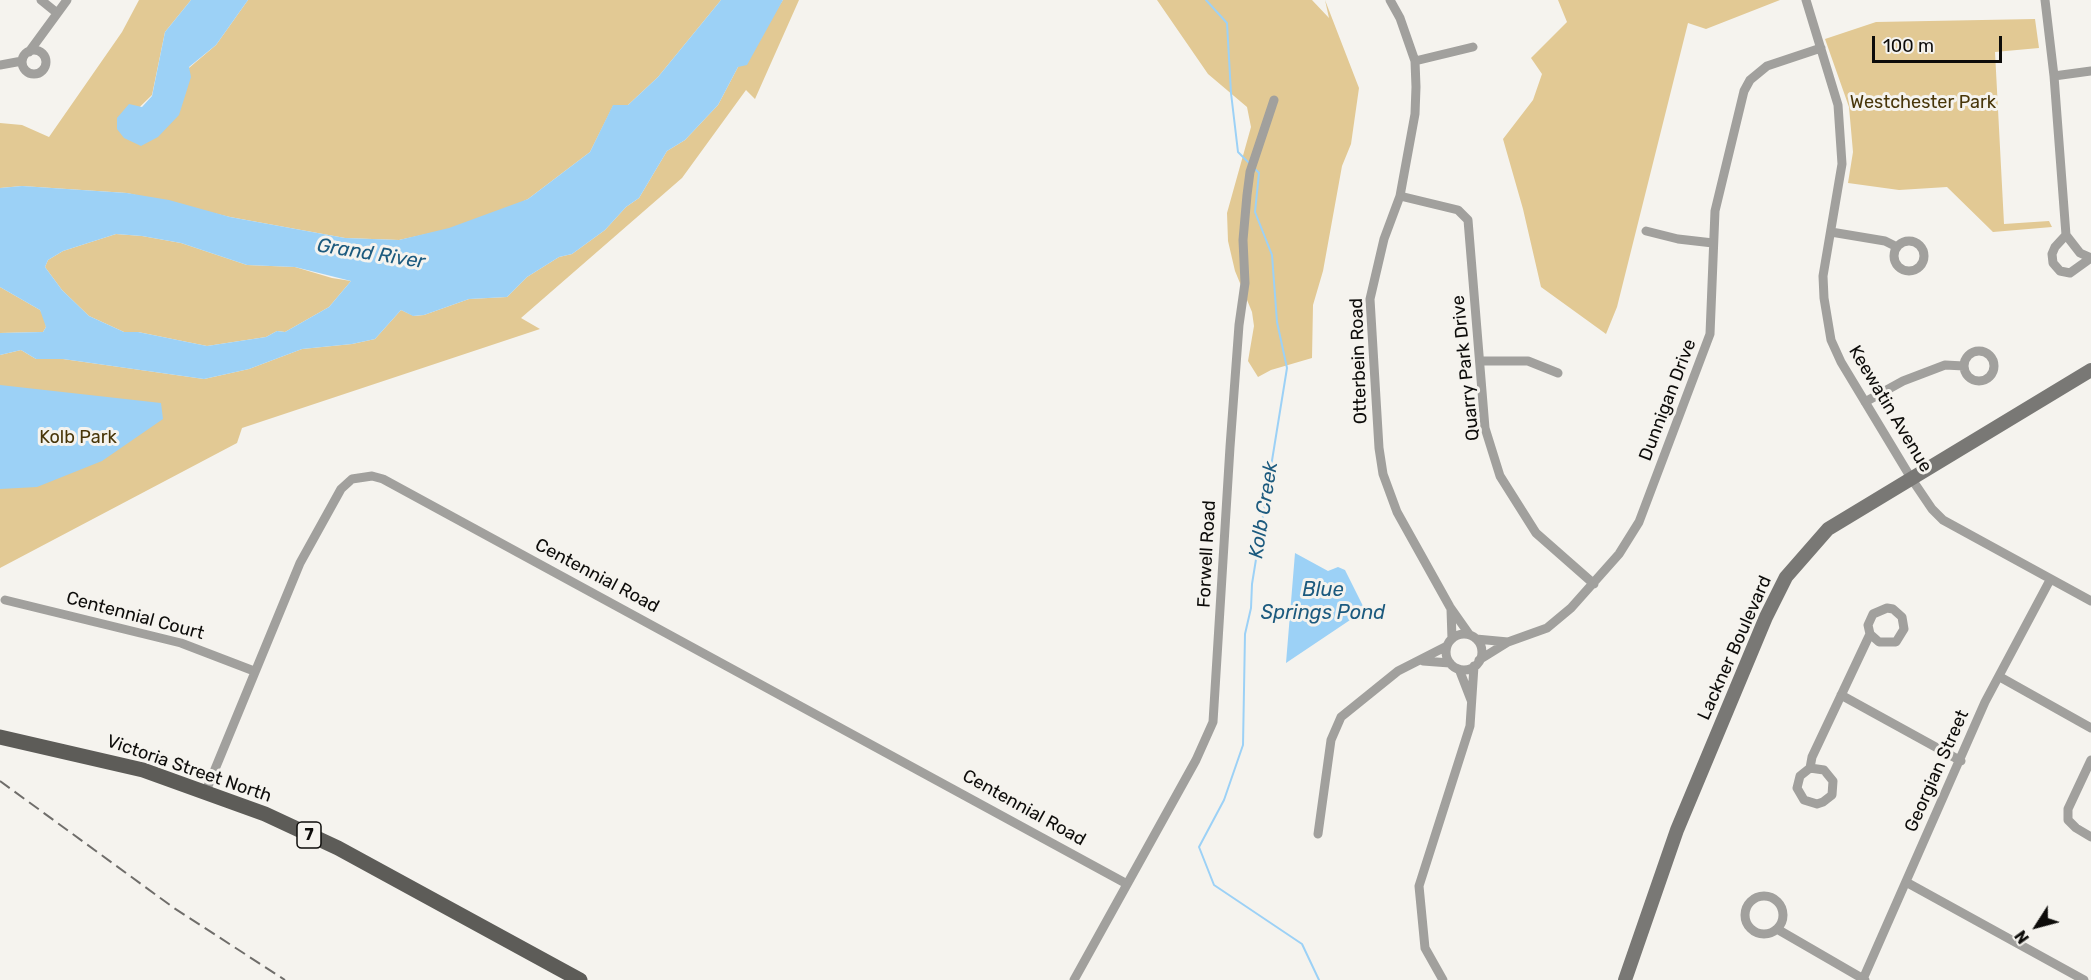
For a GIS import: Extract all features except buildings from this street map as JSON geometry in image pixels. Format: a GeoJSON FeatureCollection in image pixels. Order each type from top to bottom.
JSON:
{"type":"FeatureCollection","features":[{"type":"Feature","properties":{"kind":"main road","name":"Lackner Boulevard"},"geometry":{"type":"LineString","coordinates":[[1625,980],[1677,830],[1766,617],[1786,577],[1828,529],[2091,370]]}},
{"type":"Feature","properties":{"kind":"main road","name":"Victoria Street North"},"geometry":{"type":"LineString","coordinates":[[0,736],[104,760],[206,791],[265,814],[338,848],[580,980]]}},
{"type":"Feature","properties":{"kind":"street"},"geometry":{"type":"LineString","coordinates":[[42,0],[57,13]]}},
{"type":"Feature","properties":{"kind":"street"},"geometry":{"type":"LineString","coordinates":[[0,65],[22,61],[67,0]]}},
{"type":"Feature","properties":{"kind":"street","name":"Otterbein Road"},"geometry":{"type":"LineString","coordinates":[[1389,0],[1400,18],[1415,61],[1415,114],[1400,196],[1384,239],[1370,299],[1379,448],[1383,474],[1397,512],[1450,607],[1481,649],[1476,663],[1470,726],[1419,886],[1425,948],[1443,980]]}},
{"type":"Feature","properties":{"kind":"street","name":"Keewatin Avenue"},"geometry":{"type":"LineString","coordinates":[[1806,0],[1838,105],[1842,164],[1823,276],[1826,321],[1831,340],[1841,362],[1911,478],[1932,509],[1943,520],[2091,602]]}},
{"type":"Feature","properties":{"kind":"street"},"geometry":{"type":"LineString","coordinates":[[2045,0],[2054,76],[2066,235],[2080,254],[2091,258]]}},
{"type":"Feature","properties":{"kind":"street"},"geometry":{"type":"LineString","coordinates":[[1415,61],[1473,46]]}},
{"type":"Feature","properties":{"kind":"street","name":"Dunnigan Drive"},"geometry":{"type":"LineString","coordinates":[[1476,663],[1508,642],[1547,628],[1571,608],[1619,554],[1640,522],[1710,334],[1713,243],[1719,190],[1744,91],[1750,80],[1767,66],[1821,48]]}},
{"type":"Feature","properties":{"kind":"street"},"geometry":{"type":"LineString","coordinates":[[22,61],[24,69],[30,74],[37,74],[44,69],[46,62],[43,55],[36,51],[29,52]]}},
{"type":"Feature","properties":{"kind":"street"},"geometry":{"type":"LineString","coordinates":[[2054,76],[2091,71]]}},
{"type":"Feature","properties":{"kind":"street","name":"Forwell Road"},"geometry":{"type":"LineString","coordinates":[[1074,980],[1196,760],[1214,722],[1231,436],[1239,325],[1245,283],[1243,240],[1250,172],[1274,100]]}},
{"type":"Feature","properties":{"kind":"street","name":"Quarry Park Drive"},"geometry":{"type":"LineString","coordinates":[[1400,196],[1458,210],[1468,220],[1485,428],[1500,476],[1536,532],[1594,584]]}},
{"type":"Feature","properties":{"kind":"street"},"geometry":{"type":"LineString","coordinates":[[1646,231],[1678,239],[1713,243]]}},
{"type":"Feature","properties":{"kind":"street"},"geometry":{"type":"LineString","coordinates":[[1831,232],[1885,240],[1897,247]]}},
{"type":"Feature","properties":{"kind":"street"},"geometry":{"type":"LineString","coordinates":[[2066,235],[2052,254],[2053,263],[2061,271],[2070,273],[2091,258]]}},
{"type":"Feature","properties":{"kind":"street"},"geometry":{"type":"LineString","coordinates":[[1481,361],[1528,361],[1558,373]]}},
{"type":"Feature","properties":{"kind":"street"},"geometry":{"type":"LineString","coordinates":[[1865,402],[1903,381],[1945,365],[1964,366]]}},
{"type":"Feature","properties":{"kind":"street","name":"Centennial Road"},"geometry":{"type":"LineString","coordinates":[[206,791],[300,563],[341,489],[352,479],[372,476],[383,479],[1127,884]]}},
{"type":"Feature","properties":{"kind":"street","name":"Georgian Street"},"geometry":{"type":"LineString","coordinates":[[1864,980],[1985,702],[2050,580]]}},
{"type":"Feature","properties":{"kind":"street","name":"Centennial Court"},"geometry":{"type":"LineString","coordinates":[[5,600],[182,643],[254,671]]}},
{"type":"Feature","properties":{"kind":"street","name":"Otterbein Road"},"geometry":{"type":"LineString","coordinates":[[1450,607],[1450,663]]}},
{"type":"Feature","properties":{"kind":"street"},"geometry":{"type":"LineString","coordinates":[[1810,768],[1824,770],[1833,781],[1832,795],[1823,802],[1810,803],[1799,794],[1797,788],[1800,776],[1810,768],[1812,758],[1840,695],[1870,634],[1869,619],[1881,609],[1893,609],[1902,617],[1904,629],[1896,642],[1890,644],[1879,642],[1870,634]]}},
{"type":"Feature","properties":{"kind":"street"},"geometry":{"type":"LineString","coordinates":[[1318,834],[1331,740],[1341,717],[1398,671],[1423,661],[1450,642],[1473,636]]}},
{"type":"Feature","properties":{"kind":"street","name":"Dunnigan Drive"},"geometry":{"type":"LineString","coordinates":[[1473,636],[1508,642]]}},
{"type":"Feature","properties":{"kind":"street"},"geometry":{"type":"LineString","coordinates":[[1423,661],[1450,663],[1459,669],[1476,663]]}},
{"type":"Feature","properties":{"kind":"street","name":"Otterbein Road"},"geometry":{"type":"LineString","coordinates":[[1459,669],[1471,700]]}},
{"type":"Feature","properties":{"kind":"street"},"geometry":{"type":"LineString","coordinates":[[2000,677],[2091,728]]}},
{"type":"Feature","properties":{"kind":"street"},"geometry":{"type":"LineString","coordinates":[[1840,695],[1961,761]]}},
{"type":"Feature","properties":{"kind":"street"},"geometry":{"type":"LineString","coordinates":[[2091,760],[2068,809],[2068,820],[2091,837]]}},
{"type":"Feature","properties":{"kind":"street"},"geometry":{"type":"LineString","coordinates":[[1906,882],[2084,980]]}},
{"type":"Feature","properties":{"kind":"street"},"geometry":{"type":"LineString","coordinates":[[1777,929],[1783,918],[1779,903],[1767,896],[1753,899],[1745,913],[1749,927],[1760,934],[1777,929],[1864,980]]}},
{"type":"Feature","properties":{"kind":"green space"},"geometry":{"type":"Polygon","coordinates":[[[139,0],[191,0],[165,32],[152,95],[117,129],[216,45],[248,0],[721,0],[658,77],[628,105],[613,106],[590,152],[528,199],[482,222],[399,240],[345,238],[230,217],[127,193],[22,186],[0,188],[0,123],[22,125],[49,137],[122,32],[139,0]]]}},
{"type":"Feature","properties":{"kind":"green space","name":"Kolb Park"},"geometry":{"type":"Polygon","coordinates":[[[783,0],[799,0],[755,99],[746,90],[682,178],[521,318],[540,329],[242,428],[237,443],[0,568],[0,355],[21,350],[36,359],[63,359],[204,379],[249,369],[302,349],[352,344],[375,339],[401,310],[414,316],[424,315],[469,299],[507,297],[527,277],[559,257],[572,254],[605,230],[626,207],[639,198],[667,151],[685,140],[718,105],[738,67],[783,0]]]}},
{"type":"Feature","properties":{"kind":"green space"},"geometry":{"type":"Polygon","coordinates":[[[1157,0],[1312,0],[1329,18],[1325,0],[1359,88],[1351,144],[1342,166],[1323,271],[1313,305],[1312,358],[1271,370],[1258,377],[1248,361],[1254,326],[1252,312],[1235,271],[1228,241],[1227,213],[1251,127],[1247,107],[1208,74],[1157,0]]]}},
{"type":"Feature","properties":{"kind":"green space"},"geometry":{"type":"Polygon","coordinates":[[[1558,0],[1780,0],[1706,29],[1688,23],[1617,307],[1606,334],[1541,287],[1523,209],[1503,139],[1533,100],[1542,74],[1531,58],[1567,22],[1558,0]]]}},
{"type":"Feature","properties":{"kind":"green space","name":"Westchester Park"},"geometry":{"type":"Polygon","coordinates":[[[2035,19],[2039,48],[1995,52],[2004,224],[2049,221],[2052,227],[1993,232],[1947,187],[1899,190],[1848,183],[1853,152],[1849,107],[1825,39],[1876,22],[2035,19]]]}},
{"type":"Feature","properties":{"kind":"green space"},"geometry":{"type":"Polygon","coordinates":[[[116,234],[181,243],[247,265],[295,267],[351,281],[329,307],[285,332],[277,331],[266,337],[207,346],[138,332],[124,332],[89,316],[62,290],[45,267],[48,260],[63,251],[116,234]]]}},
{"type":"Feature","properties":{"kind":"green space"},"geometry":{"type":"Polygon","coordinates":[[[0,287],[40,310],[45,318],[46,327],[43,332],[0,333],[0,287]]]}},
{"type":"Feature","properties":{"kind":"water"},"geometry":{"type":"Polygon","coordinates":[[[191,0],[248,0],[216,45],[189,67],[191,77],[179,115],[158,137],[141,146],[124,138],[117,129],[117,118],[129,104],[142,107],[152,96],[165,32],[191,0]]]}},
{"type":"Feature","properties":{"kind":"water","name":"Grand River"},"geometry":{"type":"Polygon","coordinates":[[[721,0],[783,0],[747,65],[738,67],[718,105],[685,140],[667,151],[639,198],[626,207],[605,230],[572,254],[559,257],[527,277],[507,297],[469,299],[424,315],[413,316],[401,310],[375,339],[352,344],[302,349],[249,369],[204,379],[63,359],[36,359],[21,350],[0,355],[0,333],[43,332],[46,327],[40,310],[0,287],[0,188],[22,186],[127,193],[169,200],[230,217],[345,238],[399,240],[449,228],[528,199],[590,152],[613,105],[628,105],[658,77],[721,0]],[[116,234],[63,251],[48,260],[45,267],[62,290],[89,316],[124,332],[138,332],[207,346],[266,337],[277,331],[285,332],[329,307],[351,281],[295,267],[247,265],[181,243],[116,234]]]}},
{"type":"Feature","properties":{"kind":"water"},"geometry":{"type":"Polygon","coordinates":[[[0,385],[161,403],[163,419],[102,461],[37,487],[0,489],[0,385]]]}},
{"type":"Feature","properties":{"kind":"water","name":"Blue Springs Pond"},"geometry":{"type":"Polygon","coordinates":[[[1295,553],[1328,571],[1338,567],[1345,570],[1365,610],[1286,663],[1295,553]]]}},
{"type":"Feature","properties":{"kind":"waterway","name":"Kolb Creek"},"geometry":{"type":"LineString","coordinates":[[1206,0],[1227,23],[1231,93],[1238,152],[1250,164]]}},
{"type":"Feature","properties":{"kind":"waterway","name":"Kolb Creek"},"geometry":{"type":"LineString","coordinates":[[1254,168],[1259,173],[1255,212],[1272,255],[1277,322],[1287,368],[1252,584],[1251,608],[1245,634],[1243,745],[1224,800],[1199,847],[1214,885],[1302,944],[1319,980]]}},
{"type":"Feature","properties":{"kind":"railway"},"geometry":{"type":"LineString","coordinates":[[0,781],[174,908],[285,980]]}}]}
